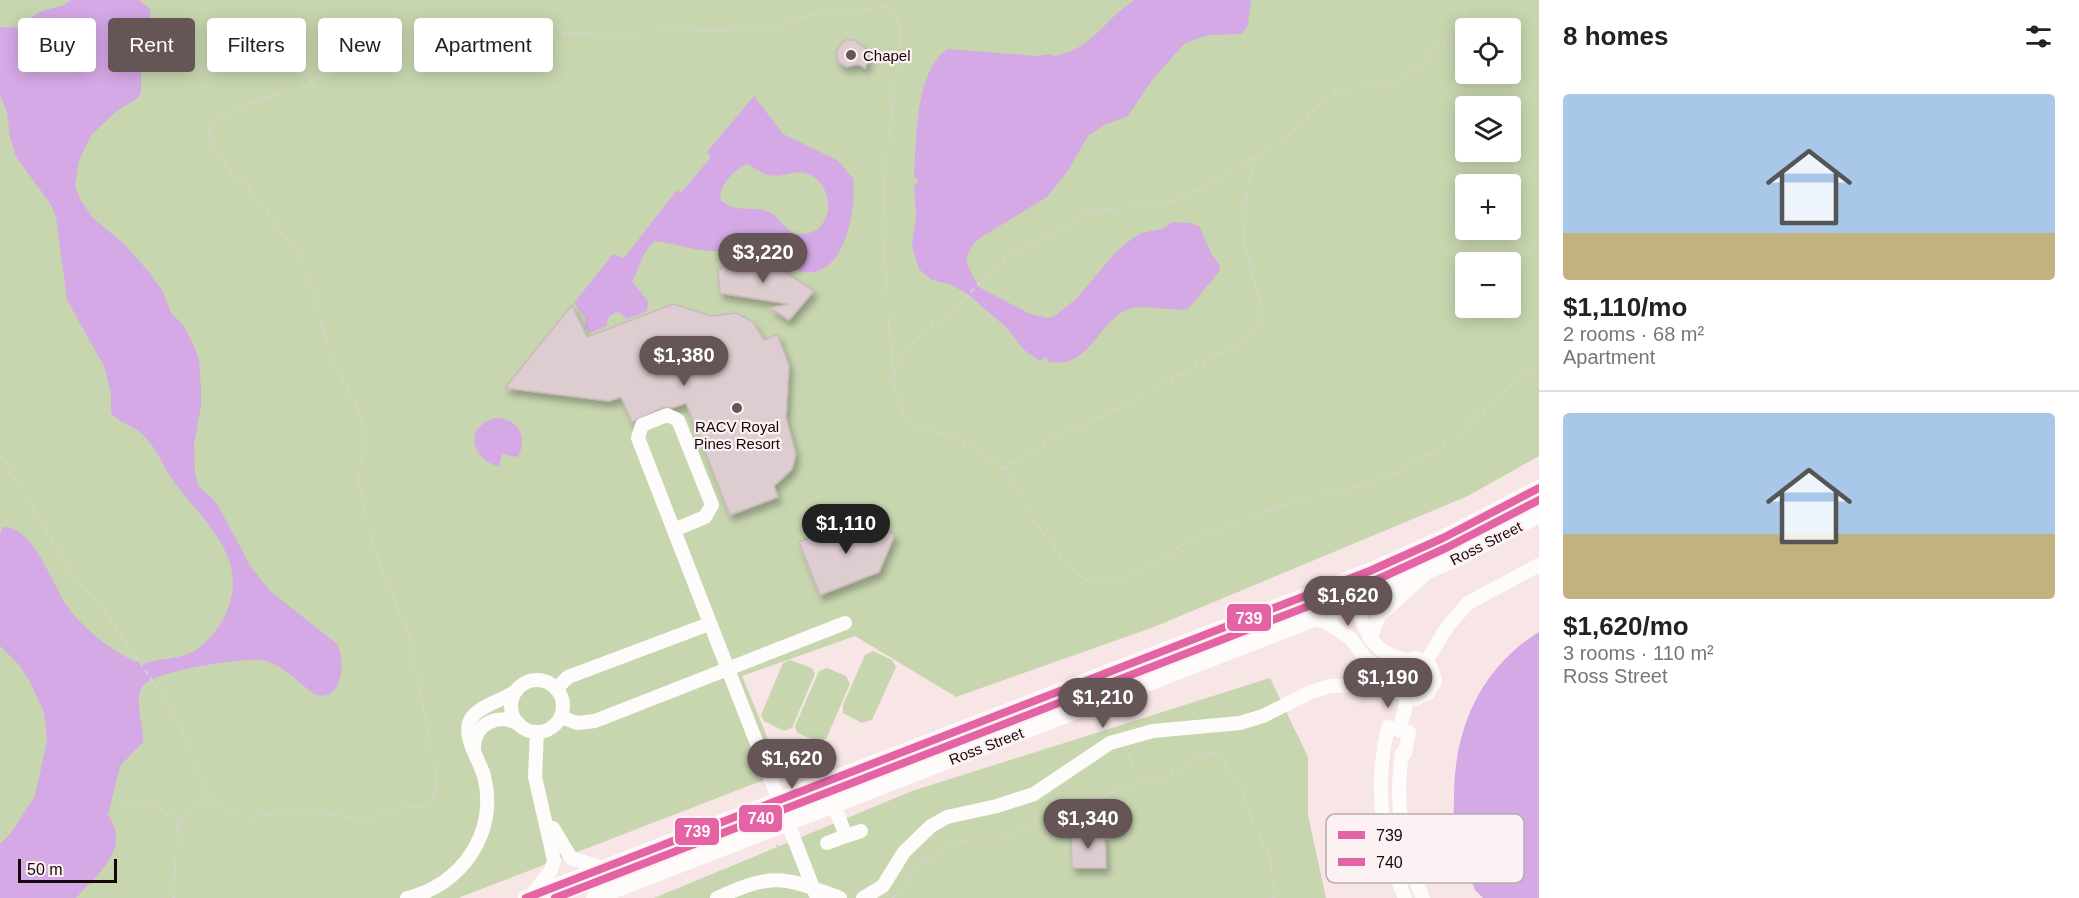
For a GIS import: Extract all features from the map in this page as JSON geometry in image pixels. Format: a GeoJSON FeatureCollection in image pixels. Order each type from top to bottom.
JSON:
{"type":"FeatureCollection","features":[{"type":"Feature","properties":{"kind":"main road","name":"Ross Street"},"geometry":{"type":"LineString","coordinates":[[528,897],[1312,594],[1443,538],[1539,488]]}},
{"type":"Feature","properties":{"kind":"main road","name":"Ross Street"},"geometry":{"type":"LineString","coordinates":[[594,898],[614,893],[1314,619],[1427,573],[1539,515]]}},
{"type":"Feature","properties":{"kind":"main road"},"geometry":{"type":"LineString","coordinates":[[1312,594],[1340,596],[1355,602]]}},
{"type":"Feature","properties":{"kind":"street"},"geometry":{"type":"LineString","coordinates":[[674,530],[705,517],[712,505],[678,420],[667,415],[642,425],[638,438],[817,898]]}},
{"type":"Feature","properties":{"kind":"street"},"geometry":{"type":"LineString","coordinates":[[1426,662],[1447,627],[1468,603],[1539,565]]}},
{"type":"Feature","properties":{"kind":"street"},"geometry":{"type":"LineString","coordinates":[[1370,639],[1379,616],[1427,573]]}},
{"type":"Feature","properties":{"kind":"street"},"geometry":{"type":"LineString","coordinates":[[1314,619],[1341,630],[1366,659],[1395,681],[1399,691],[1408,698],[1422,697],[1433,688],[1434,674],[1426,662],[1416,658],[1406,660],[1380,652],[1370,639],[1355,602]]}},
{"type":"Feature","properties":{"kind":"street"},"geometry":{"type":"LineString","coordinates":[[561,717],[577,723],[595,721],[845,623]]}},
{"type":"Feature","properties":{"kind":"street"},"geometry":{"type":"LineString","coordinates":[[556,689],[565,678],[709,624]]}},
{"type":"Feature","properties":{"kind":"street"},"geometry":{"type":"LineString","coordinates":[[1395,681],[1398,667],[1406,660]]}},
{"type":"Feature","properties":{"kind":"street"},"geometry":{"type":"LineString","coordinates":[[407,898],[429,891],[452,878],[463,867],[477,844],[486,819],[487,796],[484,774],[474,748],[468,729],[472,717],[527,682],[536,680],[545,682],[556,689],[563,702],[561,717],[548,729],[537,732],[506,718],[490,722],[478,734],[474,748]]}},
{"type":"Feature","properties":{"kind":"street"},"geometry":{"type":"LineString","coordinates":[[863,898],[883,886],[904,852],[931,825],[947,817],[997,806],[1034,794],[1110,743],[1153,731],[1240,723],[1330,686],[1395,681]]}},
{"type":"Feature","properties":{"kind":"street"},"geometry":{"type":"LineString","coordinates":[[517,690],[511,706],[519,724]]}},
{"type":"Feature","properties":{"kind":"street"},"geometry":{"type":"LineString","coordinates":[[1399,730],[1408,698]]}},
{"type":"Feature","properties":{"kind":"street"},"geometry":{"type":"LineString","coordinates":[[1382,814],[1383,750],[1388,727],[1409,732],[1405,753],[1402,753],[1398,802],[1400,814]]}},
{"type":"Feature","properties":{"kind":"street"},"geometry":{"type":"LineString","coordinates":[[528,897],[551,870],[554,860],[538,800],[535,777],[537,732]]}},
{"type":"Feature","properties":{"kind":"street"},"geometry":{"type":"LineString","coordinates":[[1383,750],[1402,753]]}},
{"type":"Feature","properties":{"kind":"street"},"geometry":{"type":"LineString","coordinates":[[538,800],[565,852],[581,862],[602,868]]}},
{"type":"Feature","properties":{"kind":"street"},"geometry":{"type":"LineString","coordinates":[[834,805],[846,836]]}},
{"type":"Feature","properties":{"kind":"street"},"geometry":{"type":"LineString","coordinates":[[827,843],[861,831]]}},
{"type":"Feature","properties":{"kind":"street"},"geometry":{"type":"LineString","coordinates":[[717,898],[773,879],[800,883],[840,898]]}},
{"type":"Feature","properties":{"kind":"street"},"geometry":{"type":"LineString","coordinates":[[1399,883],[1405,898]]}},
{"type":"Feature","properties":{"kind":"street"},"geometry":{"type":"LineString","coordinates":[[1417,883],[1423,898]]}},
{"type":"Feature","properties":{"kind":"path"},"geometry":{"type":"LineString","coordinates":[[893,377],[906,352],[920,334],[956,307],[1010,252],[1051,234],[1089,211],[1150,207],[1173,202],[1284,138],[1335,92],[1393,82],[1417,68],[1447,38],[1476,0]]}},
{"type":"Feature","properties":{"kind":"path"},"geometry":{"type":"LineString","coordinates":[[0,454],[65,563],[101,606],[162,696],[182,733],[210,798],[217,807],[227,813],[247,817],[304,811],[367,819],[397,808],[424,806],[435,795],[437,786],[410,640],[365,517],[359,480],[363,431],[358,408],[331,360],[315,294],[297,255],[266,207],[223,162],[210,143],[210,127],[218,117],[307,84],[385,47],[420,37],[740,30],[773,26],[818,13],[865,11],[887,7],[900,22],[901,32],[885,174],[883,233],[893,377],[897,399],[907,420],[915,426],[962,440],[1004,470],[1016,484],[1032,517],[1059,557],[1083,579],[1102,584],[1149,566],[1211,531],[1310,497],[1374,482],[1398,473],[1442,447],[1509,387],[1539,366]]}},
{"type":"Feature","properties":{"kind":"path"},"geometry":{"type":"LineString","coordinates":[[1004,470],[1027,452],[1069,429],[1118,410],[1249,337],[1257,328],[1262,312],[1244,241],[1246,198],[1254,156]]}},
{"type":"Feature","properties":{"kind":"path"},"geometry":{"type":"LineString","coordinates":[[893,898],[915,867],[946,845],[968,840],[1002,840],[1052,809],[1073,802],[1092,800],[1138,781],[1171,775],[1192,760],[1208,753],[1220,756],[1242,781],[1247,807],[1270,857],[1274,898]]}},
{"type":"Feature","properties":{"kind":"path"},"geometry":{"type":"LineString","coordinates":[[1129,754],[1138,781]]}},
{"type":"Feature","properties":{"kind":"path"},"geometry":{"type":"LineString","coordinates":[[174,898],[176,836],[180,821],[210,798]]}},
{"type":"Feature","properties":{"kind":"path"},"geometry":{"type":"LineString","coordinates":[[125,802],[141,800],[180,821]]}},
{"type":"Feature","properties":{"kind":"path"},"geometry":{"type":"LineString","coordinates":[[1092,800],[1092,830]]}},
{"type":"Feature","properties":{"kind":"path"},"geometry":{"type":"LineString","coordinates":[[777,845],[787,871]]}},
{"type":"Feature","properties":{"kind":"green space"},"geometry":{"type":"Polygon","coordinates":[[[0,0],[1539,0],[1539,456],[1468,496],[1154,627],[956,697],[855,636],[742,676],[782,773],[458,898],[0,898],[0,0]]]}},
{"type":"Feature","properties":{"kind":"green space"},"geometry":{"type":"Polygon","coordinates":[[[873,651],[892,660],[896,667],[872,720],[862,723],[843,713],[843,705],[865,655],[873,651]]]}},
{"type":"Feature","properties":{"kind":"green space"},"geometry":{"type":"Polygon","coordinates":[[[790,660],[812,668],[815,674],[792,728],[784,731],[764,721],[761,715],[783,663],[790,660]]]}},
{"type":"Feature","properties":{"kind":"green space"},"geometry":{"type":"Polygon","coordinates":[[[827,668],[846,676],[850,684],[826,739],[819,742],[797,733],[795,726],[819,671],[827,668]]]}},
{"type":"Feature","properties":{"kind":"green space"},"geometry":{"type":"Polygon","coordinates":[[[1270,678],[1308,757],[1308,815],[1326,898],[654,898],[912,791],[1270,678]]]}},
{"type":"Feature","properties":{"kind":"shaded area"},"geometry":{"type":"Polygon","coordinates":[[[71,0],[139,0],[151,10],[149,18],[108,18],[108,72],[141,72],[141,92],[138,98],[117,111],[91,135],[79,161],[75,185],[81,201],[93,218],[124,244],[149,272],[163,292],[171,313],[184,326],[194,346],[199,360],[201,388],[201,406],[194,444],[198,486],[216,502],[251,567],[270,591],[337,644],[340,651],[341,669],[337,686],[325,696],[316,695],[286,671],[273,664],[256,660],[200,666],[162,675],[149,681],[142,687],[139,700],[143,742],[120,766],[108,815],[114,827],[116,839],[114,850],[108,861],[76,898],[0,898],[0,844],[11,833],[35,796],[47,741],[44,712],[29,680],[19,665],[0,646],[0,534],[3,527],[14,529],[33,546],[67,606],[82,624],[113,649],[144,664],[184,655],[201,646],[222,622],[232,591],[232,572],[219,539],[172,479],[146,438],[111,413],[111,393],[104,366],[67,300],[56,217],[50,203],[16,157],[10,137],[7,113],[0,94],[0,27],[18,28],[18,72],[96,72],[96,18],[32,18],[39,12],[64,5],[71,0]]]}},
{"type":"Feature","properties":{"kind":"shaded area"},"geometry":{"type":"Polygon","coordinates":[[[1135,0],[1251,0],[1248,25],[1242,34],[1208,35],[1184,44],[1152,80],[1128,116],[1104,125],[1088,136],[1067,172],[1047,197],[974,243],[966,258],[968,267],[979,287],[1030,314],[1049,318],[1077,298],[1115,253],[1129,241],[1141,233],[1162,229],[1173,222],[1199,226],[1212,255],[1220,265],[1219,272],[1188,309],[1130,308],[1114,318],[1091,345],[1073,359],[1049,362],[1046,357],[1040,361],[1024,350],[1008,329],[970,296],[952,285],[932,280],[919,269],[912,246],[916,215],[914,186],[919,182],[914,176],[916,144],[923,90],[936,60],[947,49],[1053,56],[1079,47],[1135,0]]]}},
{"type":"Feature","properties":{"kind":"shaded area"},"geometry":{"type":"Polygon","coordinates":[[[754,96],[783,134],[837,160],[853,178],[854,191],[850,224],[845,241],[837,255],[827,266],[814,272],[798,271],[756,251],[703,250],[655,241],[644,254],[632,282],[648,301],[647,311],[627,319],[619,312],[614,313],[610,316],[607,326],[590,333],[585,326],[585,317],[574,303],[613,254],[624,258],[677,190],[681,193],[711,157],[707,152],[754,96]],[[747,164],[732,174],[724,184],[721,200],[726,204],[732,207],[769,212],[793,233],[798,234],[809,233],[824,221],[828,212],[826,192],[812,176],[801,172],[768,175],[747,164]]]}},
{"type":"Feature","properties":{"kind":"shaded area"},"geometry":{"type":"Polygon","coordinates":[[[496,418],[504,419],[516,426],[522,443],[518,457],[502,454],[499,467],[482,457],[475,442],[475,435],[479,428],[496,418]]]}},
{"type":"Feature","properties":{"kind":"shaded area"},"geometry":{"type":"Polygon","coordinates":[[[1539,632],[1539,898],[1483,898],[1475,890],[1472,883],[1524,883],[1524,814],[1454,814],[1455,771],[1465,725],[1474,703],[1486,682],[1518,647],[1539,632]]]}},
{"type":"Feature","properties":{"kind":"building","name":"Chapel"},"geometry":{"type":"Polygon","coordinates":[[[845,40],[854,40],[865,48],[868,61],[865,68],[858,64],[847,67],[839,63],[836,51],[845,40]]]}},
{"type":"Feature","properties":{"kind":"building"},"geometry":{"type":"Polygon","coordinates":[[[728,257],[760,260],[776,266],[814,291],[789,320],[770,308],[789,304],[720,293],[718,270],[728,263],[728,257]]]}},
{"type":"Feature","properties":{"kind":"building","name":"RACV Royal Pines Resort"},"geometry":{"type":"Polygon","coordinates":[[[673,304],[711,316],[736,313],[753,322],[764,340],[777,334],[789,365],[786,418],[796,454],[792,469],[774,486],[778,497],[730,515],[686,403],[672,408],[664,407],[632,422],[621,397],[609,401],[505,388],[572,305],[587,337],[673,304]]]}},
{"type":"Feature","properties":{"kind":"building"},"geometry":{"type":"Polygon","coordinates":[[[856,521],[895,534],[879,572],[820,595],[799,542],[856,521]]]}},
{"type":"Feature","properties":{"kind":"building"},"geometry":{"type":"Polygon","coordinates":[[[1071,831],[1091,831],[1092,836],[1105,835],[1106,868],[1072,868],[1071,831]]]}},
{"type":"Feature","properties":{"kind":"transit line","name":"739"},"geometry":{"type":"LineString","coordinates":[[526,898],[1372,570],[1443,538],[1539,488]]}},
{"type":"Feature","properties":{"kind":"transit line","name":"740"},"geometry":{"type":"LineString","coordinates":[[555,898],[1376,580],[1448,547],[1539,500]]}},
{"type":"Feature","properties":{"kind":"place","name":"Chapel"},"geometry":{"type":"Point","coordinates":[851,55]}},
{"type":"Feature","properties":{"kind":"place","name":"RACV Royal Pines Resort"},"geometry":{"type":"Point","coordinates":[737,408]}}]}
